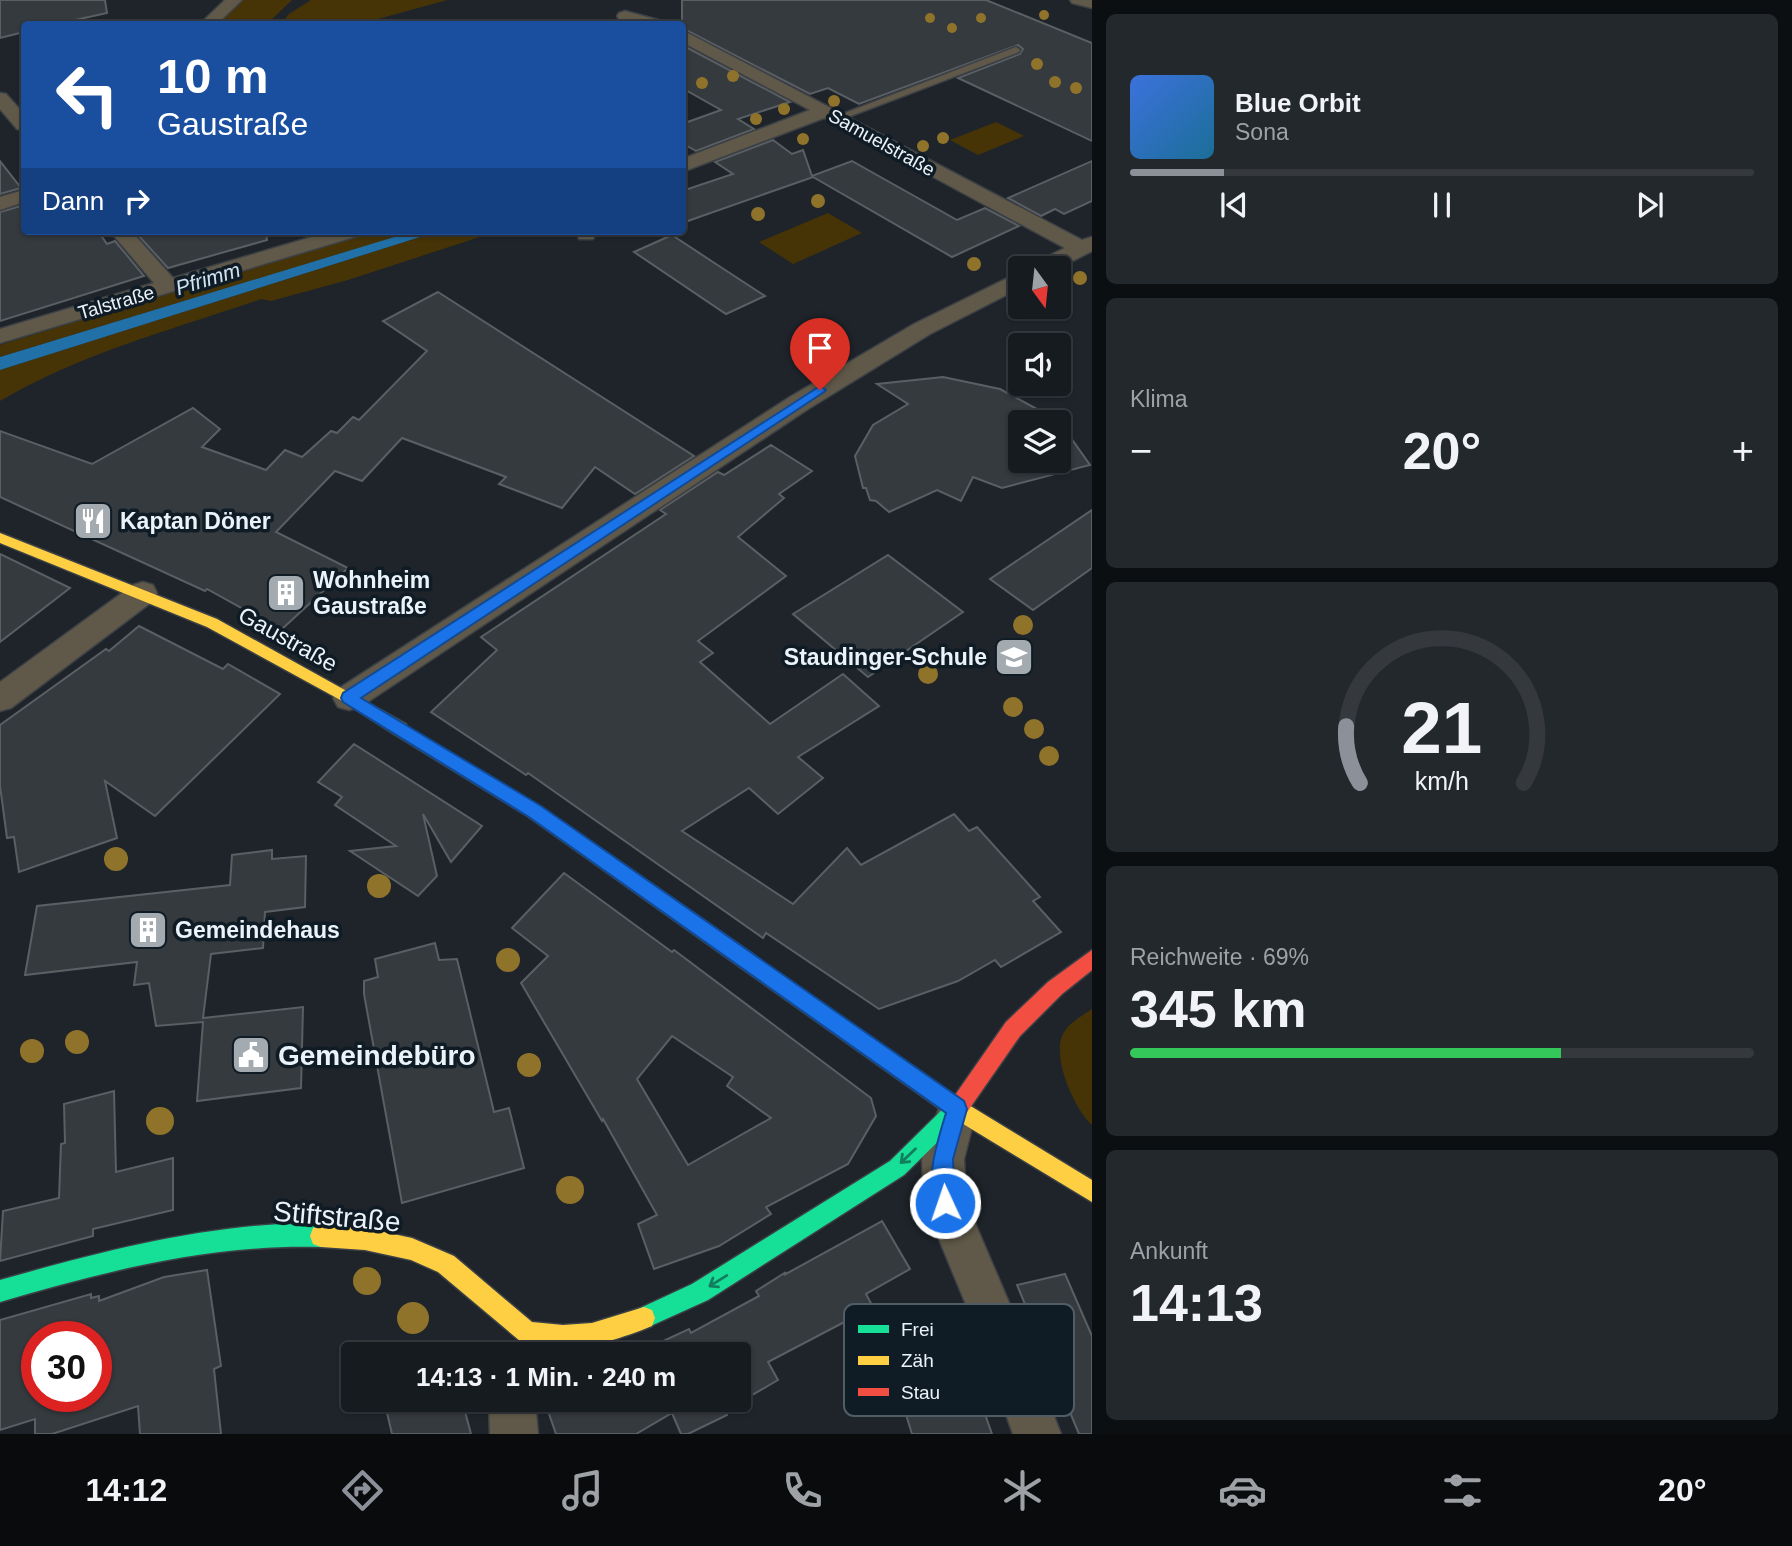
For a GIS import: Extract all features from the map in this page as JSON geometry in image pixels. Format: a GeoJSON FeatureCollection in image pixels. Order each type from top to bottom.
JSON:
{"type":"FeatureCollection","features":[{"type":"Feature","properties":{"kind":"main road","name":"Gaustraße"},"geometry":{"type":"LineString","coordinates":[[0,537],[212,622],[349,698],[535,812],[957,1109],[1092,1192]]}},
{"type":"Feature","properties":{"kind":"main road","name":"Stiftstraße"},"geometry":{"type":"LineString","coordinates":[[535,1342],[592,1334],[661,1312],[700,1292],[897,1168],[957,1109],[1013,1029],[1055,988],[1092,959]]}},
{"type":"Feature","properties":{"kind":"main road","name":"Stiftstraße"},"geometry":{"type":"LineString","coordinates":[[0,1291],[130,1254],[217,1240],[291,1234],[365,1239],[412,1249],[446,1264],[523,1342]]}},
{"type":"Feature","properties":{"kind":"street"},"geometry":{"type":"LineString","coordinates":[[211,21],[234,0]]}},
{"type":"Feature","properties":{"kind":"street"},"geometry":{"type":"LineString","coordinates":[[1078,0],[1092,3]]}},
{"type":"Feature","properties":{"kind":"street"},"geometry":{"type":"LineString","coordinates":[[625,16],[644,21]]}},
{"type":"Feature","properties":{"kind":"street","name":"Samuelstraße"},"geometry":{"type":"LineString","coordinates":[[686,37],[1087,246]]}},
{"type":"Feature","properties":{"kind":"street"},"geometry":{"type":"LineString","coordinates":[[2,102],[21,122]]}},
{"type":"Feature","properties":{"kind":"street"},"geometry":{"type":"LineString","coordinates":[[686,165],[831,114]]}},
{"type":"Feature","properties":{"kind":"street"},"geometry":{"type":"LineString","coordinates":[[0,204],[21,197]]}},
{"type":"Feature","properties":{"kind":"street"},"geometry":{"type":"LineString","coordinates":[[123,235],[168,286]]}},
{"type":"Feature","properties":{"kind":"street","name":"Talstraße"},"geometry":{"type":"LineString","coordinates":[[0,336],[340,235]]}},
{"type":"Feature","properties":{"kind":"street"},"geometry":{"type":"LineString","coordinates":[[1067,256],[1087,246]]}},
{"type":"Feature","properties":{"kind":"street"},"geometry":{"type":"LineString","coordinates":[[349,698],[830,383],[922,329],[1008,285]]}},
{"type":"Feature","properties":{"kind":"street"},"geometry":{"type":"LineString","coordinates":[[0,699],[144,593]]}},
{"type":"Feature","properties":{"kind":"street"},"geometry":{"type":"LineString","coordinates":[[957,1109],[943,1159],[945,1203],[987,1304]]}},
{"type":"Feature","properties":{"kind":"street"},"geometry":{"type":"LineString","coordinates":[[513,1412],[514,1434]]}},
{"type":"Feature","properties":{"kind":"street"},"geometry":{"type":"LineString","coordinates":[[1031,1416],[1038,1434]]}},
{"type":"Feature","properties":{"kind":"lane"},"geometry":{"type":"LineString","coordinates":[[831,114],[1016,50]]}},
{"type":"Feature","properties":{"kind":"shaded area"},"geometry":{"type":"Polygon","coordinates":[[[241,0],[292,0],[270,21],[219,21],[241,0]]]}},
{"type":"Feature","properties":{"kind":"shaded area"},"geometry":{"type":"Polygon","coordinates":[[[311,0],[447,0],[371,21],[283,21],[289,14],[311,0]]]}},
{"type":"Feature","properties":{"kind":"shaded area"},"geometry":{"type":"Polygon","coordinates":[[[996,122],[1024,136],[978,155],[950,140],[996,122]]]}},
{"type":"Feature","properties":{"kind":"shaded area"},"geometry":{"type":"Polygon","coordinates":[[[828,213],[862,233],[793,264],[759,242],[828,213]]]}},
{"type":"Feature","properties":{"kind":"shaded area"},"geometry":{"type":"Polygon","coordinates":[[[356,235],[402,235],[0,357],[0,345],[356,235]]]}},
{"type":"Feature","properties":{"kind":"shaded area"},"geometry":{"type":"Polygon","coordinates":[[[426,235],[486,235],[348,280],[271,301],[261,299],[161,332],[62,369],[0,401],[0,370],[426,235]]]}},
{"type":"Feature","properties":{"kind":"shaded area"},"geometry":{"type":"Polygon","coordinates":[[[1092,1009],[1092,1125],[1072,1096],[1062,1069],[1060,1044],[1066,1030],[1092,1009]]]}},
{"type":"Feature","properties":{"kind":"water"},"geometry":{"type":"Polygon","coordinates":[[[401,235],[426,235],[0,370],[0,357],[401,235]]]}},
{"type":"Feature","properties":{"kind":"building"},"geometry":{"type":"Polygon","coordinates":[[[0,0],[105,0],[107,13],[71,21],[21,21],[21,33],[0,38],[0,0]]]}},
{"type":"Feature","properties":{"kind":"building"},"geometry":{"type":"Polygon","coordinates":[[[682,0],[986,0],[1092,43],[1092,141],[958,78],[1020,54],[1023,49],[1018,45],[859,104],[828,88],[810,94],[686,30],[686,21],[682,21],[682,0]]]}},
{"type":"Feature","properties":{"kind":"building"},"geometry":{"type":"Polygon","coordinates":[[[686,47],[790,102],[738,119],[754,129],[696,151],[686,145],[686,123],[721,110],[686,90],[686,47]]]}},
{"type":"Feature","properties":{"kind":"building"},"geometry":{"type":"Polygon","coordinates":[[[773,140],[792,154],[803,150],[812,176],[852,161],[957,220],[985,208],[1019,226],[952,257],[813,177],[686,222],[686,190],[733,174],[715,162],[773,140]]]}},
{"type":"Feature","properties":{"kind":"building"},"geometry":{"type":"Polygon","coordinates":[[[0,161],[21,188],[0,194],[0,161]]]}},
{"type":"Feature","properties":{"kind":"building"},"geometry":{"type":"Polygon","coordinates":[[[1092,161],[1092,201],[1064,214],[1055,209],[1041,216],[1008,198],[1092,161]]]}},
{"type":"Feature","properties":{"kind":"building"},"geometry":{"type":"Polygon","coordinates":[[[21,206],[21,235],[101,235],[107,244],[115,241],[144,276],[0,321],[0,212],[21,206]]]}},
{"type":"Feature","properties":{"kind":"building"},"geometry":{"type":"Polygon","coordinates":[[[138,235],[266,235],[267,240],[168,268],[138,235]]]}},
{"type":"Feature","properties":{"kind":"building"},"geometry":{"type":"Polygon","coordinates":[[[672,235],[765,296],[726,314],[634,252],[672,235]]]}},
{"type":"Feature","properties":{"kind":"building"},"geometry":{"type":"Polygon","coordinates":[[[438,292],[694,456],[635,494],[595,467],[562,508],[499,484],[506,477],[402,438],[362,481],[335,471],[276,532],[348,568],[281,630],[207,589],[205,591],[0,497],[0,431],[92,464],[193,408],[220,429],[202,447],[266,470],[285,450],[302,457],[331,431],[337,433],[353,417],[359,420],[427,351],[383,321],[438,292]]]}},
{"type":"Feature","properties":{"kind":"building"},"geometry":{"type":"Polygon","coordinates":[[[943,377],[1000,389],[1008,396],[1039,410],[1008,410],[1008,473],[1059,473],[1002,488],[973,477],[961,501],[937,490],[889,512],[876,501],[870,500],[866,488],[863,488],[855,456],[873,425],[908,404],[877,384],[943,377]]]}},
{"type":"Feature","properties":{"kind":"building"},"geometry":{"type":"Polygon","coordinates":[[[1071,438],[1090,465],[1071,470],[1071,438]]]}},
{"type":"Feature","properties":{"kind":"building"},"geometry":{"type":"Polygon","coordinates":[[[771,445],[812,471],[779,494],[784,498],[738,537],[786,576],[698,641],[713,653],[700,662],[770,724],[843,674],[879,706],[798,757],[823,778],[778,814],[749,788],[682,831],[793,904],[847,848],[861,865],[954,814],[969,831],[977,827],[1040,897],[1033,901],[1061,932],[1001,967],[995,960],[958,981],[879,1009],[766,933],[763,938],[528,773],[526,775],[431,712],[497,650],[481,637],[666,514],[660,510],[718,472],[724,475],[771,445]]]}},
{"type":"Feature","properties":{"kind":"building"},"geometry":{"type":"Polygon","coordinates":[[[1092,510],[1092,568],[1033,610],[990,579],[1092,510]]]}},
{"type":"Feature","properties":{"kind":"building"},"geometry":{"type":"Polygon","coordinates":[[[0,554],[70,588],[0,642],[0,554]]]}},
{"type":"Feature","properties":{"kind":"building"},"geometry":{"type":"Polygon","coordinates":[[[888,555],[963,612],[868,677],[793,614],[888,555]]]}},
{"type":"Feature","properties":{"kind":"building"},"geometry":{"type":"Polygon","coordinates":[[[139,626],[223,669],[228,664],[280,694],[155,816],[105,781],[117,838],[19,872],[14,837],[7,838],[0,786],[0,725],[106,649],[109,651],[139,626]]]}},
{"type":"Feature","properties":{"kind":"building"},"geometry":{"type":"Polygon","coordinates":[[[354,744],[482,826],[451,862],[423,814],[437,876],[418,896],[350,851],[396,846],[335,805],[342,797],[318,782],[354,744]]]}},
{"type":"Feature","properties":{"kind":"building","name":"Gemeindehaus"},"geometry":{"type":"Polygon","coordinates":[[[272,850],[272,859],[306,856],[305,907],[265,912],[263,948],[211,954],[203,1018],[303,1007],[301,1088],[197,1101],[203,1022],[156,1026],[149,983],[134,985],[137,962],[25,975],[37,906],[230,885],[232,855],[272,850]]]}},
{"type":"Feature","properties":{"kind":"building"},"geometry":{"type":"Polygon","coordinates":[[[564,873],[672,952],[674,950],[871,1098],[876,1116],[848,1164],[766,1207],[771,1214],[719,1246],[654,1269],[638,1224],[657,1215],[521,983],[548,956],[512,928],[564,873]],[[672,1036],[637,1079],[688,1165],[771,1118],[727,1086],[733,1077],[672,1036]]]}},
{"type":"Feature","properties":{"kind":"building"},"geometry":{"type":"Polygon","coordinates":[[[435,943],[439,960],[457,959],[494,1112],[509,1108],[524,1168],[402,1203],[364,994],[364,981],[378,977],[375,959],[435,943]]]}},
{"type":"Feature","properties":{"kind":"building"},"geometry":{"type":"Polygon","coordinates":[[[114,1091],[116,1172],[173,1158],[173,1210],[93,1229],[93,1236],[0,1261],[3,1211],[59,1198],[61,1144],[65,1143],[64,1104],[114,1091]]]}},
{"type":"Feature","properties":{"kind":"building"},"geometry":{"type":"Polygon","coordinates":[[[882,1221],[910,1269],[866,1294],[871,1304],[844,1304],[844,1322],[768,1362],[778,1380],[751,1396],[751,1342],[661,1342],[689,1329],[691,1333],[759,1296],[756,1291],[786,1272],[784,1275],[882,1221]]]}},
{"type":"Feature","properties":{"kind":"building"},"geometry":{"type":"Polygon","coordinates":[[[207,1270],[221,1366],[214,1369],[221,1434],[140,1434],[138,1406],[52,1434],[35,1434],[35,1419],[0,1430],[0,1320],[91,1294],[91,1298],[99,1296],[99,1301],[164,1277],[207,1270]]]}},
{"type":"Feature","properties":{"kind":"building"},"geometry":{"type":"Polygon","coordinates":[[[1065,1274],[1092,1336],[1092,1434],[1079,1434],[1072,1416],[1074,1416],[1074,1304],[1025,1304],[1017,1285],[1065,1274]]]}},
{"type":"Feature","properties":{"kind":"building"},"geometry":{"type":"Polygon","coordinates":[[[387,1412],[465,1412],[471,1434],[392,1434],[387,1412]]]}},
{"type":"Feature","properties":{"kind":"building"},"geometry":{"type":"Polygon","coordinates":[[[548,1412],[726,1412],[727,1415],[688,1434],[681,1434],[672,1413],[636,1434],[556,1434],[548,1412]]]}},
{"type":"Feature","properties":{"kind":"building"},"geometry":{"type":"Polygon","coordinates":[[[906,1416],[986,1416],[992,1434],[912,1434],[906,1416]]]}},
{"type":"Feature","properties":{"kind":"traffic: fast"},"geometry":{"type":"LineString","coordinates":[[400,729],[535,812],[747,961]]}},
{"type":"Feature","properties":{"kind":"traffic: fast"},"geometry":{"type":"LineString","coordinates":[[644,1318],[700,1292],[897,1168],[958,1108]]}},
{"type":"Feature","properties":{"kind":"traffic: fast"},"geometry":{"type":"LineString","coordinates":[[0,1291],[118,1259],[199,1242],[239,1237],[321,1236]]}},
{"type":"Feature","properties":{"kind":"traffic: slow"},"geometry":{"type":"LineString","coordinates":[[0,538],[212,623],[400,729]]}},
{"type":"Feature","properties":{"kind":"traffic: slow"},"geometry":{"type":"LineString","coordinates":[[747,961],[957,1109],[1092,1192]]}},
{"type":"Feature","properties":{"kind":"traffic: slow"},"geometry":{"type":"LineString","coordinates":[[321,1236],[365,1239],[412,1249],[446,1264],[528,1333],[563,1336],[592,1334],[644,1318]]}},
{"type":"Feature","properties":{"kind":"traffic: jam"},"geometry":{"type":"LineString","coordinates":[[958,1108],[1013,1029],[1055,988],[1092,959]]}},
{"type":"Feature","properties":{"kind":"place","name":"Kaptan Döner"},"geometry":{"type":"Point","coordinates":[93,521]}},
{"type":"Feature","properties":{"kind":"place","name":"Wohnheim Gaustraße"},"geometry":{"type":"Point","coordinates":[286,593]}},
{"type":"Feature","properties":{"kind":"place","name":"Staudinger-Schule"},"geometry":{"type":"Point","coordinates":[1014,657]}},
{"type":"Feature","properties":{"kind":"place","name":"Gemeindehaus"},"geometry":{"type":"Point","coordinates":[148,930]}},
{"type":"Feature","properties":{"kind":"place","name":"Gemeindebüro"},"geometry":{"type":"Point","coordinates":[251,1055]}},
{"type":"Feature","properties":{"kind":"route"},"geometry":{"type":"LineString","coordinates":[[820,390],[349,698],[535,812],[957,1109],[943,1159],[945,1203]]}},
{"type":"Feature","properties":{"kind":"water label","name":"Pfrimm"},"geometry":{"type":"Point","coordinates":[208,279]}}]}
